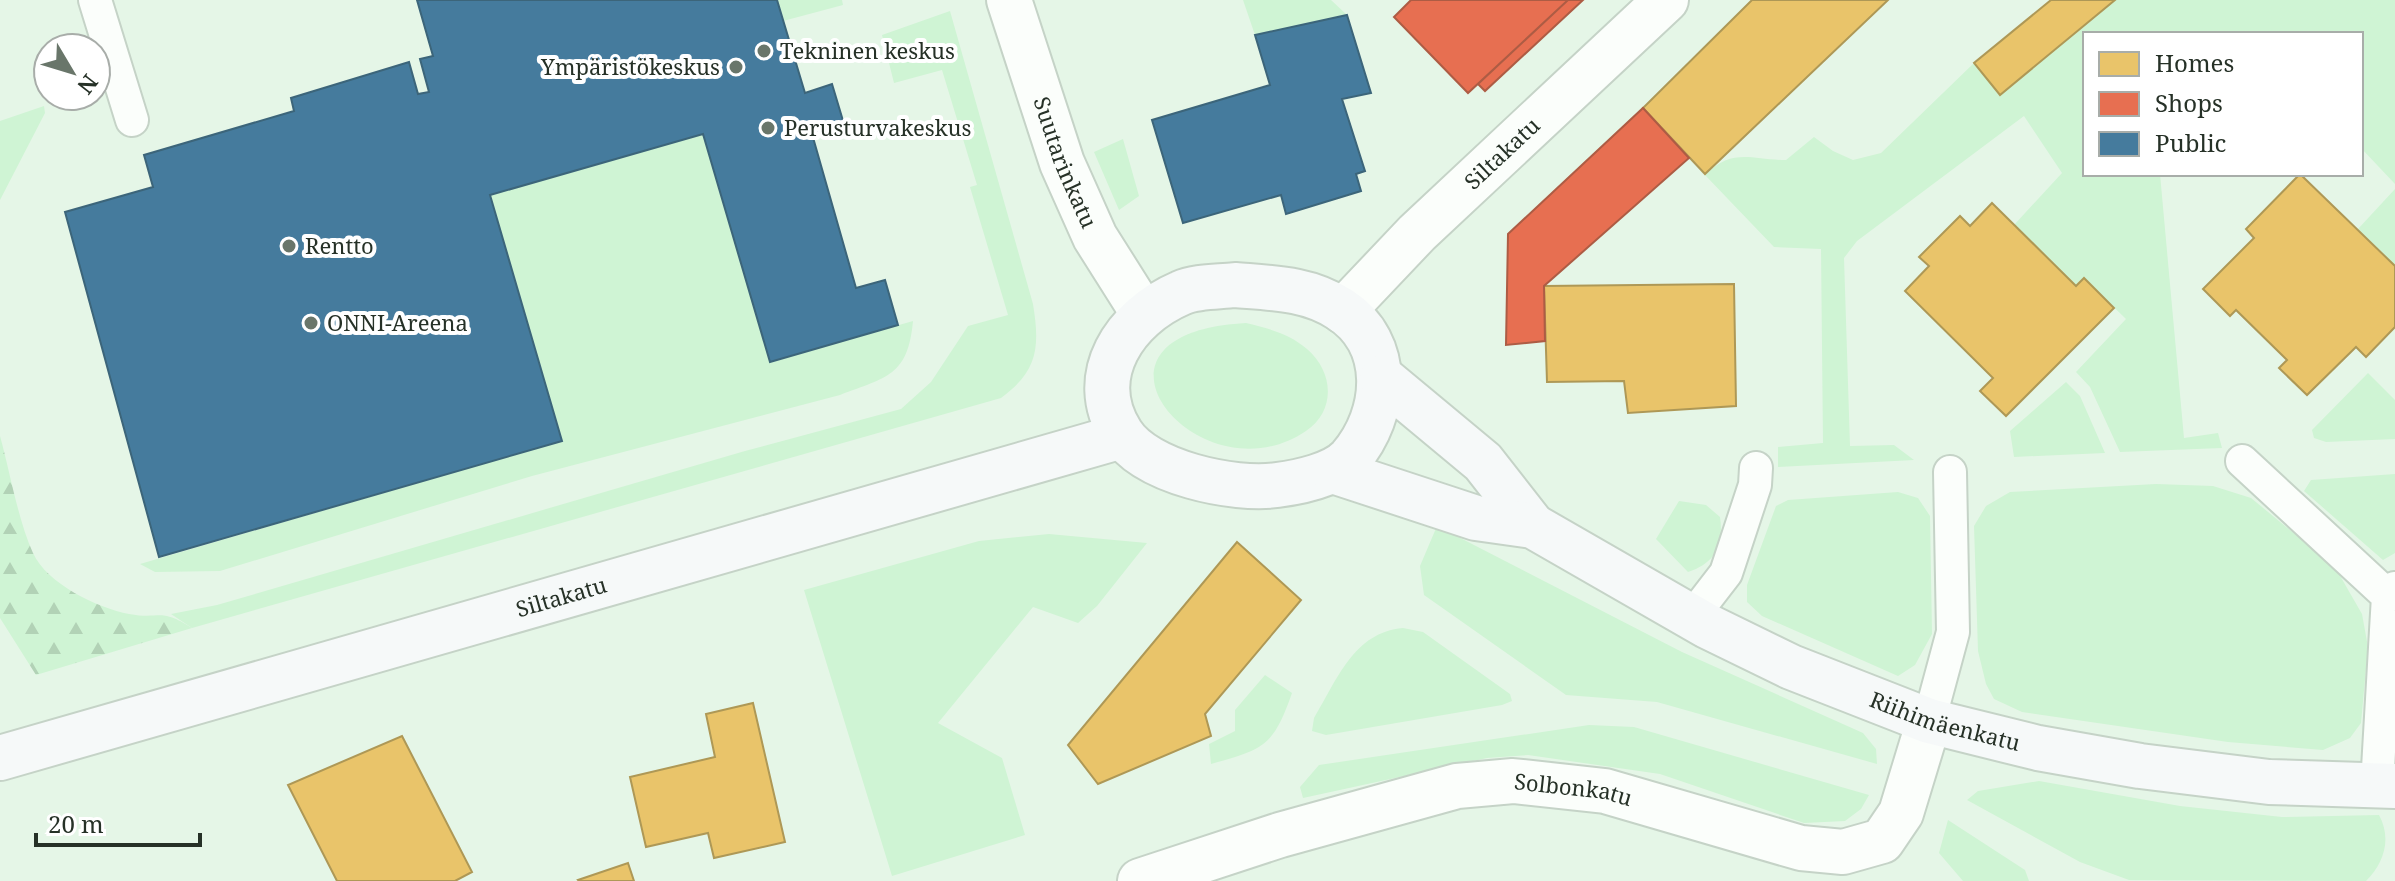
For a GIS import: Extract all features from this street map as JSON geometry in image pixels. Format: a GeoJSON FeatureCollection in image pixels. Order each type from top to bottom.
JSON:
{"type":"FeatureCollection","features":[{"type":"Feature","properties":{"kind":"street","name":"Suutarinkatu"},"geometry":{"type":"LineString","coordinates":[[1009,0],[1062,163],[1095,237],[1143,313]]}},
{"type":"Feature","properties":{"kind":"street","name":"Siltakatu"},"geometry":{"type":"LineString","coordinates":[[1343,311],[1417,233],[1666,0]]}},
{"type":"Feature","properties":{"kind":"street"},"geometry":{"type":"LineString","coordinates":[[1235,285],[1314,295],[1343,311],[1366,335],[1382,378],[1377,406],[1364,435],[1349,458],[1333,471],[1276,485],[1234,485],[1171,469],[1147,457],[1122,436],[1107,403],[1110,365],[1121,340],[1143,313],[1184,292],[1235,285]]}},
{"type":"Feature","properties":{"kind":"street","name":"Riihimäenkatu"},"geometry":{"type":"LineString","coordinates":[[1382,378],[1483,462],[1533,526]]}},
{"type":"Feature","properties":{"kind":"street","name":"Siltakatu"},"geometry":{"type":"LineString","coordinates":[[0,758],[1122,436]]}},
{"type":"Feature","properties":{"kind":"street","name":"Riihimäenkatu"},"geometry":{"type":"LineString","coordinates":[[1333,471],[1476,518],[1533,526],[1692,617],[1791,667],[1929,721],[2038,748],[2140,766],[2269,782],[2386,786]]}},
{"type":"Feature","properties":{"kind":"street","name":"Solbonkatu"},"geometry":{"type":"LineString","coordinates":[[1140,881],[1280,835],[1457,786],[1513,781],[1605,791],[1801,848],[1843,852],[1882,841],[1901,813],[1929,721]]}},
{"type":"Feature","properties":{"kind":"lane"},"geometry":{"type":"LineString","coordinates":[[95,0],[132,120]]}},
{"type":"Feature","properties":{"kind":"lane"},"geometry":{"type":"LineString","coordinates":[[2242,461],[2391,592],[2386,786]]}},
{"type":"Feature","properties":{"kind":"lane"},"geometry":{"type":"LineString","coordinates":[[1692,617],[1726,573],[1755,485],[1756,468]]}},
{"type":"Feature","properties":{"kind":"lane"},"geometry":{"type":"LineString","coordinates":[[1929,721],[1953,632],[1950,472]]}},
{"type":"Feature","properties":{"kind":"green space"},"geometry":{"type":"Polygon","coordinates":[[[777,0],[842,0],[843,5],[783,21],[777,0]]]}},
{"type":"Feature","properties":{"kind":"green space"},"geometry":{"type":"Polygon","coordinates":[[[1243,0],[1331,0],[1347,15],[1255,35],[1243,0]]]}},
{"type":"Feature","properties":{"kind":"green space"},"geometry":{"type":"Polygon","coordinates":[[[2115,0],[2395,0],[2395,184],[2363,150],[2363,32],[2083,32],[2083,176],[2160,176],[2184,438],[2218,433],[2222,448],[2120,452],[2090,387],[2076,372],[2126,319],[2084,278],[2076,286],[2014,225],[2062,173],[2024,116],[1857,241],[1844,258],[1850,446],[1894,445],[1914,460],[1778,467],[1778,447],[1823,443],[1821,249],[1774,247],[1705,175],[1715,166],[1734,158],[1786,160],[1814,137],[1833,151],[1853,160],[1881,153],[1974,63],[2001,94],[2115,0]]]}},
{"type":"Feature","properties":{"kind":"green space"},"geometry":{"type":"Polygon","coordinates":[[[950,11],[1035,319],[1034,357],[1023,378],[1001,398],[192,628],[171,614],[217,605],[745,451],[901,409],[931,382],[968,326],[1008,315],[970,187],[977,185],[942,70],[894,83],[882,35],[950,11]]]}},
{"type":"Feature","properties":{"kind":"green space"},"geometry":{"type":"Polygon","coordinates":[[[32,110],[45,112],[0,200],[0,121],[32,110]]]}},
{"type":"Feature","properties":{"kind":"green space"},"geometry":{"type":"Polygon","coordinates":[[[703,134],[770,362],[913,321],[906,353],[892,372],[871,384],[840,395],[532,476],[220,571],[155,572],[140,564],[561,441],[490,195],[703,134]]]}},
{"type":"Feature","properties":{"kind":"green space"},"geometry":{"type":"Polygon","coordinates":[[[1123,139],[1139,196],[1119,210],[1094,152],[1123,139]]]}},
{"type":"Feature","properties":{"kind":"green space"},"geometry":{"type":"Polygon","coordinates":[[[2395,189],[2395,266],[2358,229],[2395,189]]]}},
{"type":"Feature","properties":{"kind":"green space"},"geometry":{"type":"Polygon","coordinates":[[[1246,323],[1278,332],[1307,349],[1322,369],[1328,391],[1323,413],[1316,423],[1306,431],[1265,447],[1225,446],[1191,431],[1165,408],[1154,381],[1161,354],[1190,333],[1246,323]]]}},
{"type":"Feature","properties":{"kind":"green space"},"geometry":{"type":"Polygon","coordinates":[[[2368,373],[2395,400],[2395,439],[2326,442],[2314,438],[2312,430],[2368,373]]]}},
{"type":"Feature","properties":{"kind":"green space"},"geometry":{"type":"Polygon","coordinates":[[[2066,382],[2080,396],[2105,453],[2014,457],[2010,431],[2066,382]]]}},
{"type":"Feature","properties":{"kind":"green space"},"geometry":{"type":"Polygon","coordinates":[[[0,436],[28,540],[33,553],[50,575],[75,593],[103,606],[129,614],[166,616],[192,628],[36,675],[0,618],[0,436]]]}},
{"type":"Feature","properties":{"kind":"green space"},"geometry":{"type":"Polygon","coordinates":[[[2395,474],[2395,553],[2383,560],[2304,491],[2311,480],[2395,474]]]}},
{"type":"Feature","properties":{"kind":"green space"},"geometry":{"type":"Polygon","coordinates":[[[2156,484],[2213,486],[2251,498],[2335,567],[2362,614],[2368,647],[2361,723],[2350,738],[2323,750],[2228,742],[2022,712],[1994,699],[1986,684],[1978,651],[1974,526],[1986,506],[2010,492],[2156,484]]]}},
{"type":"Feature","properties":{"kind":"green space"},"geometry":{"type":"Polygon","coordinates":[[[1898,492],[1918,498],[1930,516],[1932,634],[1915,665],[1898,676],[1762,616],[1747,602],[1747,585],[1776,506],[1788,500],[1898,492]]]}},
{"type":"Feature","properties":{"kind":"green space"},"geometry":{"type":"Polygon","coordinates":[[[1679,501],[1706,505],[1720,517],[1716,552],[1705,564],[1688,572],[1656,539],[1679,501]]]}},
{"type":"Feature","properties":{"kind":"green space"},"geometry":{"type":"Polygon","coordinates":[[[1437,526],[1682,652],[1863,733],[1876,749],[1877,764],[1657,702],[1566,695],[1424,595],[1420,566],[1437,526]]]}},
{"type":"Feature","properties":{"kind":"green space"},"geometry":{"type":"Polygon","coordinates":[[[1049,534],[1147,543],[1097,606],[1078,623],[1033,607],[938,723],[1002,758],[1025,835],[892,876],[804,590],[979,541],[1049,534]]]}},
{"type":"Feature","properties":{"kind":"green space"},"geometry":{"type":"Polygon","coordinates":[[[1403,628],[1423,632],[1510,694],[1512,701],[1326,735],[1312,731],[1314,718],[1359,648],[1386,631],[1403,628]]]}},
{"type":"Feature","properties":{"kind":"green space"},"geometry":{"type":"Polygon","coordinates":[[[1265,675],[1292,693],[1279,725],[1255,749],[1211,764],[1209,744],[1235,731],[1235,710],[1265,675]]]}},
{"type":"Feature","properties":{"kind":"green space"},"geometry":{"type":"Polygon","coordinates":[[[1589,725],[1634,727],[1869,795],[1861,809],[1845,821],[1804,823],[1660,774],[1528,755],[1487,758],[1303,798],[1300,787],[1319,765],[1589,725]]]}},
{"type":"Feature","properties":{"kind":"green space"},"geometry":{"type":"Polygon","coordinates":[[[2039,781],[2180,806],[2282,817],[2379,815],[2385,833],[2384,850],[2366,881],[2129,880],[2080,862],[1967,800],[1978,791],[2039,781]]]}},
{"type":"Feature","properties":{"kind":"green space"},"geometry":{"type":"Polygon","coordinates":[[[1948,820],[2025,870],[2029,881],[1963,881],[1939,853],[1948,820]]]}},
{"type":"Feature","properties":{"kind":"building: Homes"},"geometry":{"type":"Polygon","coordinates":[[[1752,0],[1888,0],[1705,174],[1643,108],[1752,0]]]}},
{"type":"Feature","properties":{"kind":"building: Homes"},"geometry":{"type":"Polygon","coordinates":[[[2051,0],[2115,0],[2000,95],[1974,63],[2051,0]]]}},
{"type":"Feature","properties":{"kind":"building: Homes"},"geometry":{"type":"Polygon","coordinates":[[[2298,176],[2302,176],[2395,266],[2395,327],[2366,357],[2356,347],[2307,395],[2279,368],[2287,360],[2236,310],[2230,316],[2203,289],[2254,238],[2246,229],[2298,176]]]}},
{"type":"Feature","properties":{"kind":"building: Homes"},"geometry":{"type":"Polygon","coordinates":[[[1992,203],[2076,286],[2084,278],[2114,308],[2006,416],[1980,391],[1993,378],[1905,291],[1929,266],[1919,257],[1960,216],[1970,226],[1992,203]]]}},
{"type":"Feature","properties":{"kind":"building: Homes"},"geometry":{"type":"Polygon","coordinates":[[[1734,284],[1736,406],[1628,413],[1624,381],[1547,382],[1544,286],[1734,284]]]}},
{"type":"Feature","properties":{"kind":"building: Homes"},"geometry":{"type":"Polygon","coordinates":[[[1237,542],[1301,600],[1205,714],[1211,736],[1098,784],[1068,745],[1237,542]]]}},
{"type":"Feature","properties":{"kind":"building: Homes"},"geometry":{"type":"Polygon","coordinates":[[[753,703],[785,842],[714,858],[708,833],[646,847],[630,777],[715,757],[706,714],[753,703]]]}},
{"type":"Feature","properties":{"kind":"building: Homes"},"geometry":{"type":"Polygon","coordinates":[[[402,736],[472,872],[455,881],[337,881],[288,785],[402,736]]]}},
{"type":"Feature","properties":{"kind":"building: Homes"},"geometry":{"type":"Polygon","coordinates":[[[628,863],[634,881],[578,880],[628,863]]]}},
{"type":"Feature","properties":{"kind":"building: Shops"},"geometry":{"type":"Polygon","coordinates":[[[1411,0],[1568,0],[1468,93],[1394,17],[1411,0]]]}},
{"type":"Feature","properties":{"kind":"building: Shops"},"geometry":{"type":"Polygon","coordinates":[[[1568,0],[1583,0],[1485,91],[1478,84],[1568,0]]]}},
{"type":"Feature","properties":{"kind":"building: Shops"},"geometry":{"type":"Polygon","coordinates":[[[1643,108],[1689,158],[1544,286],[1545,341],[1506,345],[1508,234],[1643,108]]]}},
{"type":"Feature","properties":{"kind":"building: Public","name":"Rentto"},"geometry":{"type":"Polygon","coordinates":[[[417,0],[777,0],[805,93],[832,84],[844,124],[812,134],[856,288],[885,280],[898,325],[770,362],[703,134],[490,195],[562,441],[159,557],[65,212],[153,187],[144,155],[294,111],[291,98],[409,62],[418,94],[429,92],[420,59],[433,56],[417,0]]]}},
{"type":"Feature","properties":{"kind":"building: Public"},"geometry":{"type":"Polygon","coordinates":[[[1347,15],[1371,93],[1342,99],[1365,171],[1356,174],[1361,191],[1286,214],[1281,195],[1183,223],[1152,120],[1270,85],[1255,35],[1347,15]]]}},
{"type":"Feature","properties":{"kind":"place","name":"Tekninen keskus"},"geometry":{"type":"Point","coordinates":[764,51]}},
{"type":"Feature","properties":{"kind":"place","name":"Ympäristökeskus"},"geometry":{"type":"Point","coordinates":[736,67]}},
{"type":"Feature","properties":{"kind":"place","name":"Perusturvakeskus"},"geometry":{"type":"Point","coordinates":[768,128]}},
{"type":"Feature","properties":{"kind":"place","name":"Rentto"},"geometry":{"type":"Point","coordinates":[289,246]}},
{"type":"Feature","properties":{"kind":"place","name":"ONNI-Areena"},"geometry":{"type":"Point","coordinates":[311,323]}}]}
